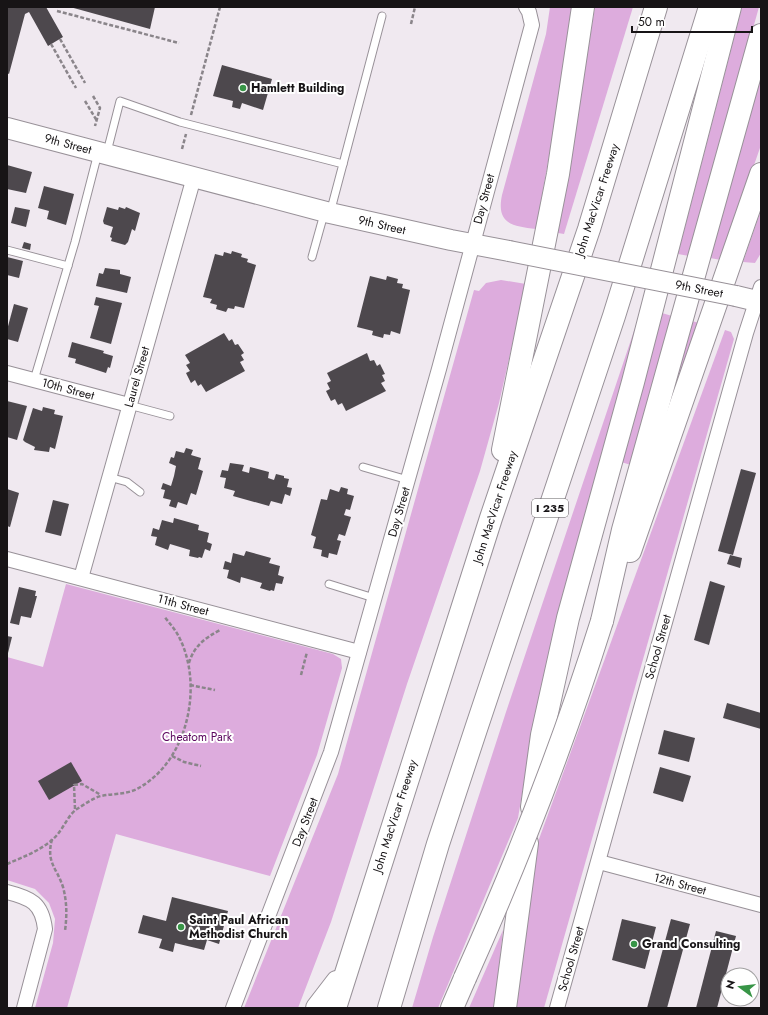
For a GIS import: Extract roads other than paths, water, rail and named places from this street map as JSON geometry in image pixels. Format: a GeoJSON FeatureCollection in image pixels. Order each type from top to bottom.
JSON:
{"type":"FeatureCollection","features":[{"type":"Feature","properties":{"kind":"highway"},"geometry":{"type":"LineString","coordinates":[[491,518],[511,405],[533,305],[558,174],[583,7]]}},
{"type":"Feature","properties":{"kind":"highway","name":"John MacVicar Freeway"},"geometry":{"type":"LineString","coordinates":[[335,1008],[345,971],[491,518],[586,236],[656,7]]}},
{"type":"Feature","properties":{"kind":"highway","name":"I 235"},"geometry":{"type":"LineString","coordinates":[[389,1008],[438,844],[614,316],[710,7]]}},
{"type":"Feature","properties":{"kind":"highway"},"geometry":{"type":"LineString","coordinates":[[505,1008],[515,922],[541,743],[555,674],[568,618],[637,368],[730,7]]}},
{"type":"Feature","properties":{"kind":"highway"},"geometry":{"type":"LineString","coordinates":[[452,1008],[507,884],[546,787],[576,704],[602,618],[623,530],[761,35]]}},
{"type":"Feature","properties":{"kind":"highway"},"geometry":{"type":"LineString","coordinates":[[602,618],[636,537],[761,174]]}},
{"type":"Feature","properties":{"kind":"highway"},"geometry":{"type":"LineString","coordinates":[[318,1008],[345,971]]}},
{"type":"Feature","properties":{"kind":"street","name":"Day Street"},"geometry":{"type":"LineString","coordinates":[[233,1008],[332,752],[532,25],[529,12],[526,7]]}},
{"type":"Feature","properties":{"kind":"street","name":"9th Street"},"geometry":{"type":"LineString","coordinates":[[7,128],[327,212],[472,245],[736,296],[759,297]]}},
{"type":"Feature","properties":{"kind":"street","name":"Laurel Street"},"geometry":{"type":"LineString","coordinates":[[81,578],[194,177]]}},
{"type":"Feature","properties":{"kind":"street","name":"School Street"},"geometry":{"type":"LineString","coordinates":[[557,1008],[716,437],[759,297]]}},
{"type":"Feature","properties":{"kind":"street","name":"10th Street"},"geometry":{"type":"LineString","coordinates":[[7,373],[129,405]]}},
{"type":"Feature","properties":{"kind":"street","name":"11th Street"},"geometry":{"type":"LineString","coordinates":[[7,558],[359,652]]}},
{"type":"Feature","properties":{"kind":"street","name":"12th Street"},"geometry":{"type":"LineString","coordinates":[[598,862],[761,905]]}},
{"type":"Feature","properties":{"kind":"street"},"geometry":{"type":"LineString","coordinates":[[7,892],[30,899],[38,906],[44,916],[45,929],[24,1008]]}},
{"type":"Feature","properties":{"kind":"lane"},"geometry":{"type":"LineString","coordinates":[[312,257],[343,164],[382,16]]}},
{"type":"Feature","properties":{"kind":"lane"},"geometry":{"type":"LineString","coordinates":[[34,380],[102,153],[120,101],[180,122],[343,164]]}},
{"type":"Feature","properties":{"kind":"lane"},"geometry":{"type":"LineString","coordinates":[[7,250],[68,266]]}},
{"type":"Feature","properties":{"kind":"lane"},"geometry":{"type":"LineString","coordinates":[[129,405],[170,416]]}},
{"type":"Feature","properties":{"kind":"lane"},"geometry":{"type":"LineString","coordinates":[[363,467],[408,480]]}},
{"type":"Feature","properties":{"kind":"lane"},"geometry":{"type":"LineString","coordinates":[[109,477],[127,482],[140,492]]}},
{"type":"Feature","properties":{"kind":"lane"},"geometry":{"type":"LineString","coordinates":[[329,584],[374,598]]}},
{"type":"Feature","properties":{"kind":"place","name":"Hamlett Building"},"geometry":{"type":"Point","coordinates":[243,88]}},
{"type":"Feature","properties":{"kind":"place","name":"Saint Paul African Methodist Church"},"geometry":{"type":"Point","coordinates":[181,927]}},
{"type":"Feature","properties":{"kind":"place","name":"Grand Consulting"},"geometry":{"type":"Point","coordinates":[634,944]}},
{"type":"Feature","properties":{"kind":"park label","name":"Cheatom Park"},"geometry":{"type":"Point","coordinates":[197,737]}}]}
